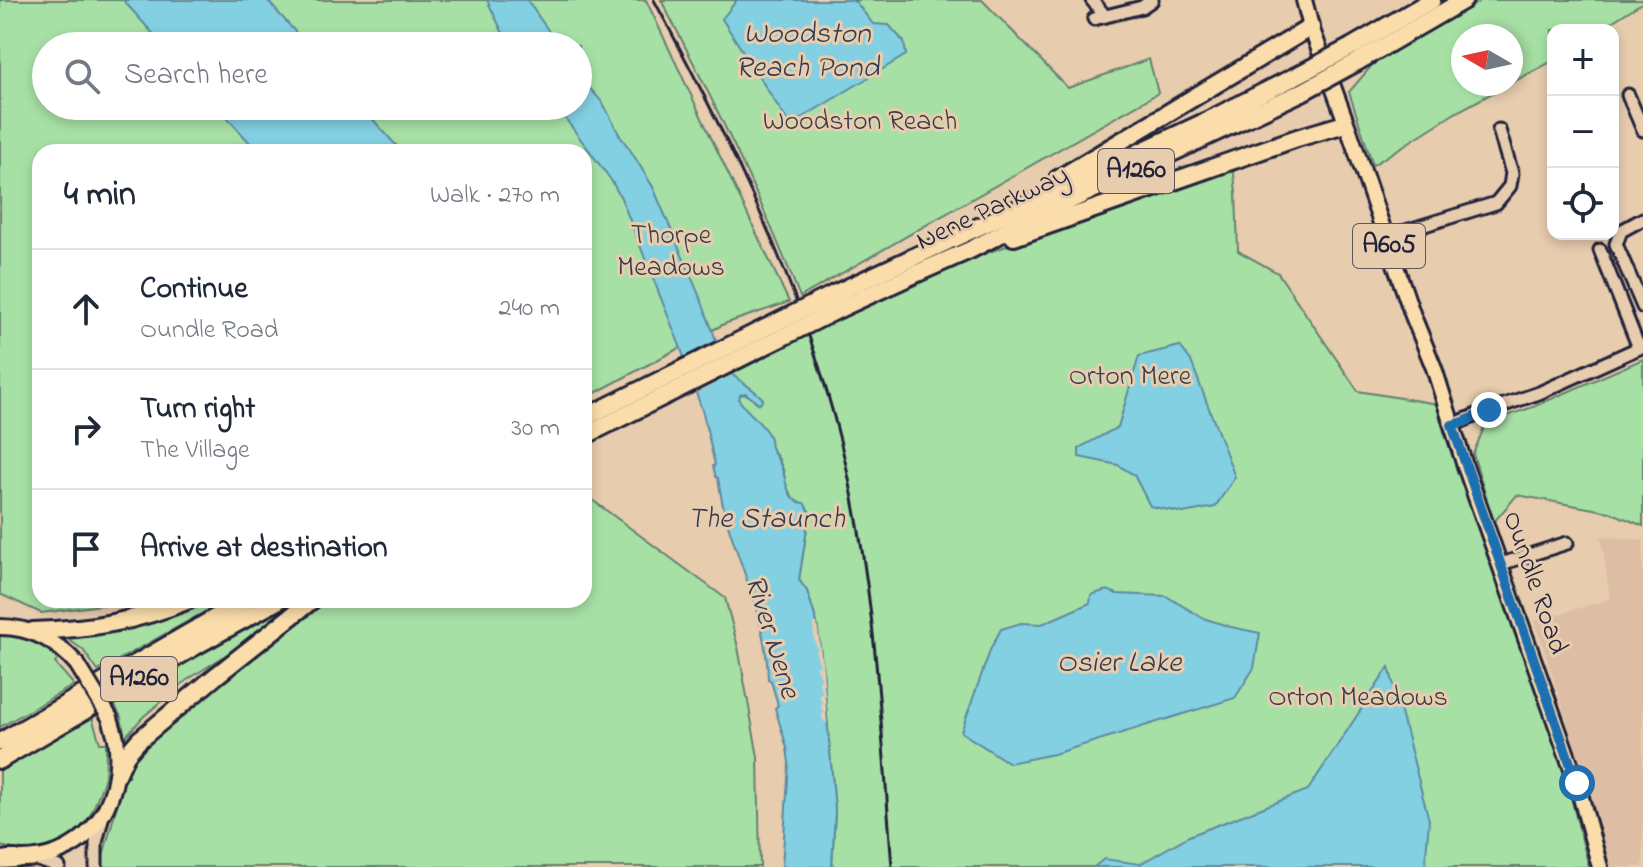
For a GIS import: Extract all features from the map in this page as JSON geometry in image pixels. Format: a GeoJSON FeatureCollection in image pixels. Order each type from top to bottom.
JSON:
{"type":"FeatureCollection","features":[{"type":"Feature","properties":{"kind":"highway","name":"Nene Parkway"},"geometry":{"type":"LineString","coordinates":[[1354,54],[1432,0]]}},
{"type":"Feature","properties":{"kind":"highway","name":"Nene Parkway"},"geometry":{"type":"LineString","coordinates":[[592,414],[838,301],[913,275],[970,250],[1464,0]]}},
{"type":"Feature","properties":{"kind":"highway"},"geometry":{"type":"LineString","coordinates":[[967,232],[1311,27]]}},
{"type":"Feature","properties":{"kind":"highway","name":"Nene Parkway"},"geometry":{"type":"LineString","coordinates":[[592,432],[967,232],[1211,119],[1298,85]]}},
{"type":"Feature","properties":{"kind":"highway"},"geometry":{"type":"LineString","coordinates":[[970,250],[1345,124]]}},
{"type":"Feature","properties":{"kind":"highway"},"geometry":{"type":"LineString","coordinates":[[33,631],[80,629],[118,623],[169,608]]}},
{"type":"Feature","properties":{"kind":"highway","name":"A1260"},"geometry":{"type":"LineString","coordinates":[[0,742],[232,608]]}},
{"type":"Feature","properties":{"kind":"highway","name":"A1260"},"geometry":{"type":"LineString","coordinates":[[0,760],[264,608]]}},
{"type":"Feature","properties":{"kind":"highway"},"geometry":{"type":"LineString","coordinates":[[117,775],[126,755],[139,740],[302,608]]}},
{"type":"Feature","properties":{"kind":"main road","name":"Oundle Road"},"geometry":{"type":"LineString","coordinates":[[1304,0],[1577,783],[1600,867]]}},
{"type":"Feature","properties":{"kind":"main road"},"geometry":{"type":"LineString","coordinates":[[1,626],[33,631],[65,650],[110,718],[119,757],[115,791],[102,819],[84,839],[61,853],[35,859],[5,858]]}},
{"type":"Feature","properties":{"kind":"street"},"geometry":{"type":"LineString","coordinates":[[1092,0],[1100,17],[1142,7],[1152,0]]}},
{"type":"Feature","properties":{"kind":"street"},"geometry":{"type":"LineString","coordinates":[[1628,95],[1643,130]]}},
{"type":"Feature","properties":{"kind":"street"},"geometry":{"type":"LineString","coordinates":[[1386,237],[1496,203],[1510,186],[1512,173],[1499,130]]}},
{"type":"Feature","properties":{"kind":"street"},"geometry":{"type":"LineString","coordinates":[[1643,219],[1621,231],[1616,244],[1643,307]]}},
{"type":"Feature","properties":{"kind":"street"},"geometry":{"type":"LineString","coordinates":[[1452,425],[1539,393],[1641,347],[1600,250]]}},
{"type":"Feature","properties":{"kind":"street"},"geometry":{"type":"LineString","coordinates":[[1501,564],[1567,543]]}},
{"type":"Feature","properties":{"kind":"street"},"geometry":{"type":"LineString","coordinates":[[96,867],[96,843],[102,819]]}},
{"type":"Feature","properties":{"kind":"street"},"geometry":{"type":"LineString","coordinates":[[35,859],[59,867]]}},
{"type":"Feature","properties":{"kind":"shaded area"},"geometry":{"type":"Polygon","coordinates":[[[1601,536],[1643,540],[1643,867],[1609,867],[1586,781],[1535,621],[1610,599],[1601,536]]]}},
{"type":"Feature","properties":{"kind":"green space","name":"Thorpe Meadows"},"geometry":{"type":"Polygon","coordinates":[[[0,0],[646,0],[789,302],[724,324],[592,395],[592,144],[32,144],[32,608],[79,608],[41,613],[0,594],[0,0]]]}},
{"type":"Feature","properties":{"kind":"green space","name":"Woodston Reach"},"geometry":{"type":"Polygon","coordinates":[[[661,0],[982,0],[1068,88],[1149,59],[1158,93],[800,297],[735,147],[661,0]]]}},
{"type":"Feature","properties":{"kind":"green space"},"geometry":{"type":"Polygon","coordinates":[[[1482,0],[1643,0],[1608,24],[1547,24],[1547,64],[1523,77],[1523,24],[1451,24],[1451,96],[1487,96],[1373,165],[1349,92],[1373,64],[1482,0]]]}},
{"type":"Feature","properties":{"kind":"green space","name":"Orton Meadows"},"geometry":{"type":"Polygon","coordinates":[[[1233,165],[1238,251],[1278,273],[1358,391],[1437,404],[1443,429],[1553,741],[1589,867],[832,867],[835,810],[823,670],[817,623],[807,591],[799,580],[809,515],[785,485],[778,458],[739,400],[739,395],[748,395],[759,404],[731,374],[880,295],[970,259],[1233,165]]]}},
{"type":"Feature","properties":{"kind":"green space"},"geometry":{"type":"Polygon","coordinates":[[[1643,359],[1643,526],[1610,512],[1517,495],[1494,522],[1473,454],[1486,423],[1533,407],[1643,359]]]}},
{"type":"Feature","properties":{"kind":"green space"},"geometry":{"type":"Polygon","coordinates":[[[592,500],[725,598],[738,647],[758,757],[760,867],[102,867],[125,776],[143,743],[316,608],[592,608],[592,500]]]}},
{"type":"Feature","properties":{"kind":"green space"},"geometry":{"type":"Polygon","coordinates":[[[166,608],[212,608],[98,671],[83,650],[62,635],[166,608]]]}},
{"type":"Feature","properties":{"kind":"green space"},"geometry":{"type":"Polygon","coordinates":[[[274,608],[291,608],[187,680],[143,717],[125,737],[121,717],[113,702],[274,608]]]}},
{"type":"Feature","properties":{"kind":"green space"},"geometry":{"type":"Polygon","coordinates":[[[0,631],[47,647],[59,658],[55,663],[74,685],[0,727],[0,631]]]}},
{"type":"Feature","properties":{"kind":"green space"},"geometry":{"type":"Polygon","coordinates":[[[91,714],[100,743],[106,743],[105,775],[90,815],[82,827],[71,837],[46,849],[0,846],[0,769],[91,714]]]}},
{"type":"Feature","properties":{"kind":"water"},"geometry":{"type":"Polygon","coordinates":[[[123,0],[267,0],[296,32],[152,32],[123,0]]]}},
{"type":"Feature","properties":{"kind":"water"},"geometry":{"type":"Polygon","coordinates":[[[487,0],[527,0],[549,32],[502,32],[487,0]]]}},
{"type":"Feature","properties":{"kind":"water","name":"Woodston Reach Pond"},"geometry":{"type":"Polygon","coordinates":[[[737,0],[850,0],[856,2],[873,24],[889,25],[904,42],[906,55],[790,125],[722,19],[737,0]]]}},
{"type":"Feature","properties":{"kind":"water"},"geometry":{"type":"Polygon","coordinates":[[[592,91],[604,105],[653,187],[727,370],[763,399],[760,404],[745,393],[740,395],[739,400],[768,434],[791,495],[804,503],[811,514],[799,580],[807,591],[817,623],[823,670],[835,810],[832,867],[782,867],[789,763],[787,748],[775,708],[778,705],[768,679],[758,616],[725,515],[703,413],[621,198],[592,154],[592,144],[584,144],[566,120],[592,120],[592,91]]]}},
{"type":"Feature","properties":{"kind":"water"},"geometry":{"type":"Polygon","coordinates":[[[229,120],[373,120],[395,144],[251,144],[229,120]]]}},
{"type":"Feature","properties":{"kind":"water","name":"Orton Mere"},"geometry":{"type":"Polygon","coordinates":[[[1180,346],[1191,361],[1235,477],[1215,507],[1183,513],[1150,506],[1134,475],[1118,465],[1079,457],[1079,448],[1118,427],[1139,356],[1180,346]]]}},
{"type":"Feature","properties":{"kind":"water","name":"Osier Lake"},"geometry":{"type":"Polygon","coordinates":[[[1107,590],[1117,594],[1166,596],[1203,618],[1260,633],[1254,668],[1235,698],[1054,754],[1009,763],[961,732],[991,648],[1001,629],[1021,623],[1042,624],[1090,603],[1091,595],[1107,590]]]}},
{"type":"Feature","properties":{"kind":"water"},"geometry":{"type":"Polygon","coordinates":[[[1389,667],[1429,820],[1425,867],[1094,867],[1104,859],[1140,864],[1189,836],[1308,790],[1389,667]]]}},
{"type":"Feature","properties":{"kind":"pier"},"geometry":{"type":"Polygon","coordinates":[[[720,340],[736,373],[692,395],[680,359],[720,340]]]}},
{"type":"Feature","properties":{"kind":"pier"},"geometry":{"type":"Polygon","coordinates":[[[813,623],[817,623],[827,723],[821,715],[824,714],[820,705],[823,704],[818,694],[823,693],[818,681],[821,677],[816,666],[820,665],[815,651],[818,650],[813,623]]]}},
{"type":"Feature","properties":{"kind":"railway"},"geometry":{"type":"LineString","coordinates":[[654,0],[761,214],[805,326],[840,440],[852,492],[869,599],[892,867]]}},
{"type":"Feature","properties":{"kind":"route"},"geometry":{"type":"LineString","coordinates":[[1489,410],[1452,425],[1577,783]]}},
{"type":"Feature","properties":{"kind":"water label","name":"The Staunch"},"geometry":{"type":"Point","coordinates":[766,520]}},
{"type":"Feature","properties":{"kind":"water label","name":"River Nene"},"geometry":{"type":"Point","coordinates":[771,637]}}]}
